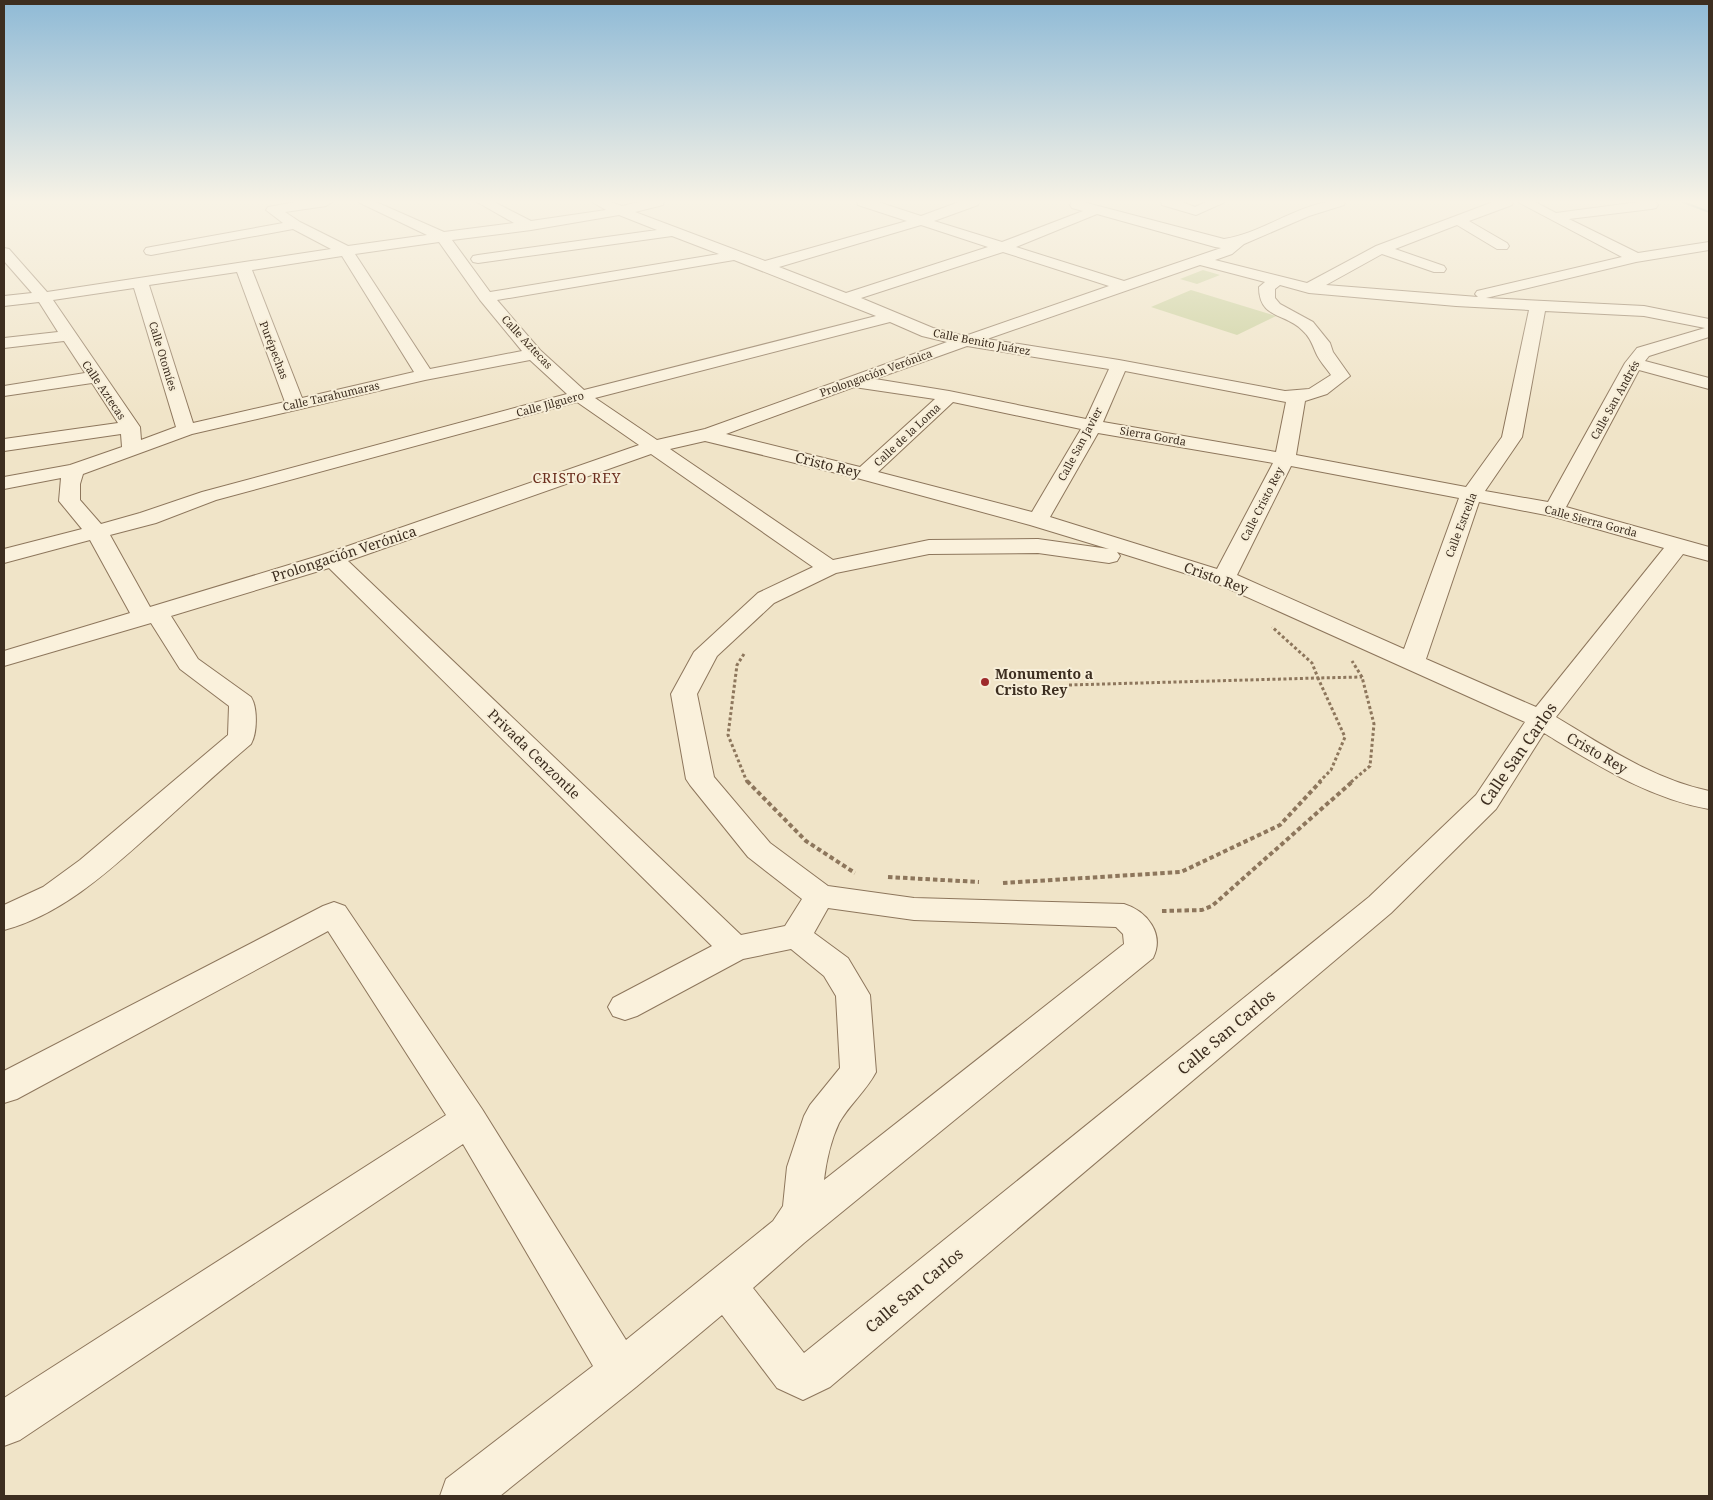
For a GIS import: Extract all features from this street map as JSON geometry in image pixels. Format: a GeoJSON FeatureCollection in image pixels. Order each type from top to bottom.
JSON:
{"type":"FeatureCollection","features":[{"type":"Feature","properties":{"kind":"street","name":"Calle Aztecas"},"geometry":{"type":"LineString","coordinates":[[21,272],[43,297],[67,336],[130,427],[132,450]]}},
{"type":"Feature","properties":{"kind":"street"},"geometry":{"type":"LineString","coordinates":[[4,301],[43,297],[209,272]]}},
{"type":"Feature","properties":{"kind":"street","name":"Purépechas"},"geometry":{"type":"LineString","coordinates":[[245,272],[295,404]]}},
{"type":"Feature","properties":{"kind":"street"},"geometry":{"type":"LineString","coordinates":[[359,272],[425,375]]}},
{"type":"Feature","properties":{"kind":"street","name":"Calle Aztecas"},"geometry":{"type":"LineString","coordinates":[[469,272],[534,354],[580,396],[828,568]]}},
{"type":"Feature","properties":{"kind":"street"},"geometry":{"type":"LineString","coordinates":[[486,296],[631,272]]}},
{"type":"Feature","properties":{"kind":"street","name":"Calle Benito Juárez"},"geometry":{"type":"LineString","coordinates":[[776,272],[846,298],[928,332],[948,337],[1119,365],[1291,397],[1306,396],[1320,391],[1341,376],[1324,352],[1322,342],[1312,330],[1299,320],[1274,308],[1267,299],[1268,286],[1278,280]]}},
{"type":"Feature","properties":{"kind":"street"},"geometry":{"type":"LineString","coordinates":[[846,298],[927,272]]}},
{"type":"Feature","properties":{"kind":"street"},"geometry":{"type":"LineString","coordinates":[[1080,272],[1124,286]]}},
{"type":"Feature","properties":{"kind":"street","name":"Prolongación Verónica"},"geometry":{"type":"LineString","coordinates":[[4,659],[333,559],[653,447],[694,435],[844,379],[948,337],[1132,272]]}},
{"type":"Feature","properties":{"kind":"street","name":"Prolongación Verónica"},"geometry":{"type":"LineString","coordinates":[[844,379],[966,341],[1165,272]]}},
{"type":"Feature","properties":{"kind":"street"},"geometry":{"type":"LineString","coordinates":[[1247,272],[1309,288],[1456,301],[1644,311],[1709,324]]}},
{"type":"Feature","properties":{"kind":"street"},"geometry":{"type":"LineString","coordinates":[[1309,288],[1339,272]]}},
{"type":"Feature","properties":{"kind":"street"},"geometry":{"type":"LineString","coordinates":[[1456,301],[1577,272]]}},
{"type":"Feature","properties":{"kind":"street","name":"Calle Otomíes"},"geometry":{"type":"LineString","coordinates":[[140,282],[186,430]]}},
{"type":"Feature","properties":{"kind":"street","name":"Calle Estrella"},"geometry":{"type":"LineString","coordinates":[[1412,663],[1471,495],[1512,437],[1538,306]]}},
{"type":"Feature","properties":{"kind":"street","name":"Calle Jilguero"},"geometry":{"type":"LineString","coordinates":[[97,532],[148,518],[209,496],[580,396],[892,317]]}},
{"type":"Feature","properties":{"kind":"street","name":"Calle San Andrés"},"geometry":{"type":"LineString","coordinates":[[1554,510],[1634,363],[1643,352],[1709,332]]}},
{"type":"Feature","properties":{"kind":"street"},"geometry":{"type":"LineString","coordinates":[[4,343],[67,336]]}},
{"type":"Feature","properties":{"kind":"street","name":"Calle Tarahumaras"},"geometry":{"type":"LineString","coordinates":[[132,450],[186,430],[425,375],[534,354]]}},
{"type":"Feature","properties":{"kind":"street"},"geometry":{"type":"LineString","coordinates":[[1634,363],[1709,384]]}},
{"type":"Feature","properties":{"kind":"street","name":"Calle San Javier"},"geometry":{"type":"LineString","coordinates":[[1038,520],[1092,426],[1119,365]]}},
{"type":"Feature","properties":{"kind":"street"},"geometry":{"type":"LineString","coordinates":[[4,391],[96,377]]}},
{"type":"Feature","properties":{"kind":"street","name":"Sierra Gorda"},"geometry":{"type":"LineString","coordinates":[[844,379],[949,396],[1092,426],[1285,459],[1471,495]]}},
{"type":"Feature","properties":{"kind":"street","name":"Calle de la Loma"},"geometry":{"type":"LineString","coordinates":[[864,474],[949,396]]}},
{"type":"Feature","properties":{"kind":"street","name":"Calle Cristo Rey"},"geometry":{"type":"LineString","coordinates":[[1224,578],[1285,459],[1291,397]]}},
{"type":"Feature","properties":{"kind":"street"},"geometry":{"type":"LineString","coordinates":[[4,445],[130,427]]}},
{"type":"Feature","properties":{"kind":"street","name":"Cristo Rey"},"geometry":{"type":"LineString","coordinates":[[694,435],[864,474],[1038,520],[1224,578],[1540,719],[1625,770],[1685,794],[1709,800]]}},
{"type":"Feature","properties":{"kind":"street"},"geometry":{"type":"LineString","coordinates":[[4,483],[74,470],[132,450]]}},
{"type":"Feature","properties":{"kind":"street"},"geometry":{"type":"LineString","coordinates":[[4,918],[67,886],[129,836],[190,780],[241,738],[242,703],[189,664],[151,615],[97,532],[70,500],[70,484],[74,470]]}},
{"type":"Feature","properties":{"kind":"street","name":"Calle Sierra Gorda"},"geometry":{"type":"LineString","coordinates":[[1471,495],[1554,510],[1694,549]]}},
{"type":"Feature","properties":{"kind":"street"},"geometry":{"type":"LineString","coordinates":[[4,556],[97,532]]}},
{"type":"Feature","properties":{"kind":"street"},"geometry":{"type":"LineString","coordinates":[[463,1496],[621,1372],[787,1234],[1141,949],[1139,930],[1124,916],[914,909],[820,896],[759,850],[700,779],[684,694],[706,652],[766,598],[828,568],[929,547],[1038,546],[1175,563]]}},
{"type":"Feature","properties":{"kind":"street","name":"Calle San Carlos"},"geometry":{"type":"LineString","coordinates":[[725,1286],[792,1373],[803,1378],[815,1372],[1380,905],[1486,802],[1540,719],[1694,549]]}},
{"type":"Feature","properties":{"kind":"street","name":"Privada Cenzontle"},"geometry":{"type":"LineString","coordinates":[[333,559],[735,949]]}},
{"type":"Feature","properties":{"kind":"street"},"geometry":{"type":"LineString","coordinates":[[625,1007],[735,949],[796,936],[820,896]]}},
{"type":"Feature","properties":{"kind":"street"},"geometry":{"type":"LineString","coordinates":[[4,1088],[334,914],[469,1120],[621,1372]]}},
{"type":"Feature","properties":{"kind":"street"},"geometry":{"type":"LineString","coordinates":[[787,1234],[802,1211],[806,1167],[823,1116],[858,1072],[853,995],[836,967],[796,936]]}},
{"type":"Feature","properties":{"kind":"street"},"geometry":{"type":"LineString","coordinates":[[4,1424],[469,1120]]}},
{"type":"Feature","properties":{"kind":"path"},"geometry":{"type":"LineString","coordinates":[[998,883],[1181,872],[1280,825],[1331,770],[1345,736],[1312,663],[1280,632],[1266,623]]}},
{"type":"Feature","properties":{"kind":"path"},"geometry":{"type":"LineString","coordinates":[[1124,916],[1168,911],[1202,910],[1212,906],[1370,766],[1374,724],[1362,677],[1329,626]]}},
{"type":"Feature","properties":{"kind":"path"},"geometry":{"type":"LineString","coordinates":[[746,652],[737,665],[728,735],[748,784],[806,841],[857,875]]}},
{"type":"Feature","properties":{"kind":"path"},"geometry":{"type":"LineString","coordinates":[[1068,685],[1362,677]]}},
{"type":"Feature","properties":{"kind":"path"},"geometry":{"type":"LineString","coordinates":[[885,876],[980,882]]}},
{"type":"Feature","properties":{"kind":"green space"},"geometry":{"type":"Polygon","coordinates":[[[1198,272],[1210,272],[1220,275],[1197,284],[1180,279],[1198,272]]]}},
{"type":"Feature","properties":{"kind":"green space"},"geometry":{"type":"Polygon","coordinates":[[[1191,290],[1276,316],[1237,335],[1151,307],[1191,290]]]}},
{"type":"Feature","properties":{"kind":"place","name":"Monumento a Cristo Rey"},"geometry":{"type":"Point","coordinates":[985,682]}},
{"type":"Feature","properties":{"kind":"district","name":"CRISTO REY"},"geometry":{"type":"Point","coordinates":[577,478]}}]}
